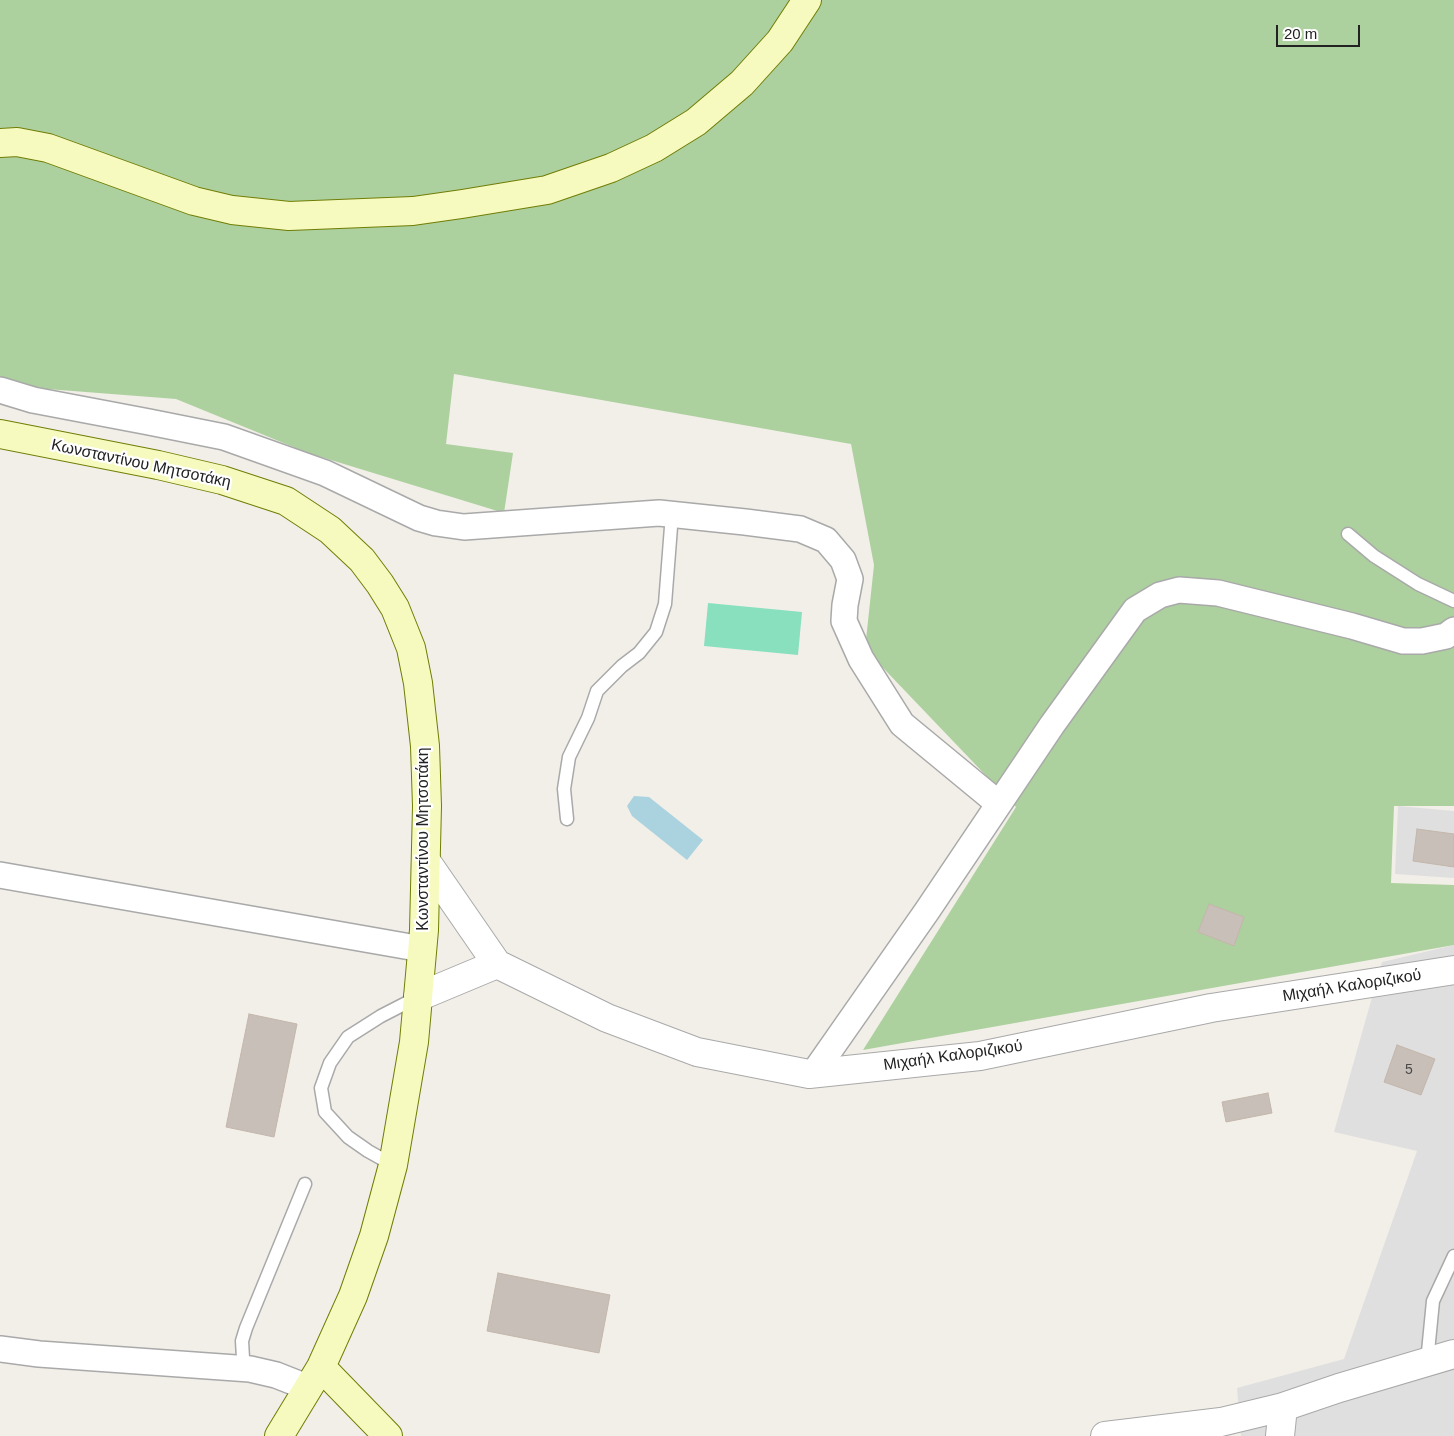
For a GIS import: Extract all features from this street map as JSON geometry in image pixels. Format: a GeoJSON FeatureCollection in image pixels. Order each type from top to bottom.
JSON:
{"type":"FeatureCollection","features":[{"type":"Feature","properties":{"kind":"main road"},"geometry":{"type":"LineString","coordinates":[[0,144],[17,142],[48,148],[194,201],[232,210],[289,216],[413,210],[547,190],[611,168],[654,148],[696,122],[742,83],[780,40],[807,0]]}},
{"type":"Feature","properties":{"kind":"main road","name":"Κωνσταντίνου Μητσοτάκη"},"geometry":{"type":"LineString","coordinates":[[0,434],[167,467],[222,480],[286,501],[330,530],[362,560],[395,608],[411,648],[418,683],[425,746],[427,806],[422,949],[414,1042],[393,1165],[374,1236],[353,1296],[315,1378],[279,1436]]}},
{"type":"Feature","properties":{"kind":"main road"},"geometry":{"type":"LineString","coordinates":[[315,1378],[388,1436]]}},
{"type":"Feature","properties":{"kind":"street"},"geometry":{"type":"LineString","coordinates":[[0,390],[33,400],[224,437],[324,473],[420,518],[436,523],[464,527],[640,514],[672,514],[800,529],[826,540],[843,560],[850,579],[844,620],[861,659],[902,724],[999,804]]}},
{"type":"Feature","properties":{"kind":"street"},"geometry":{"type":"LineString","coordinates":[[813,1074],[1052,725],[1135,610],[1160,595],[1179,590],[1218,593],[1352,626],[1403,641],[1422,641],[1446,636],[1454,630]]}},
{"type":"Feature","properties":{"kind":"street","name":"Μιχαήλ Καλοριζικού"},"geometry":{"type":"LineString","coordinates":[[426,861],[497,964],[607,1018],[696,1052],[809,1074],[980,1056],[1211,1008],[1454,970]]}},
{"type":"Feature","properties":{"kind":"street"},"geometry":{"type":"LineString","coordinates":[[0,875],[422,949]]}},
{"type":"Feature","properties":{"kind":"street"},"geometry":{"type":"LineString","coordinates":[[418,997],[497,964]]}},
{"type":"Feature","properties":{"kind":"street"},"geometry":{"type":"LineString","coordinates":[[0,1349],[87,1358],[250,1369],[276,1375],[315,1378]]}},
{"type":"Feature","properties":{"kind":"street"},"geometry":{"type":"LineString","coordinates":[[1105,1436],[1221,1422],[1283,1408],[1339,1388],[1454,1354]]}},
{"type":"Feature","properties":{"kind":"street"},"geometry":{"type":"LineString","coordinates":[[1280,1436],[1283,1408]]}},
{"type":"Feature","properties":{"kind":"lane"},"geometry":{"type":"LineString","coordinates":[[567,819],[564,788],[569,756],[588,718],[597,691],[622,666],[640,653],[656,632],[665,604],[672,514]]}},
{"type":"Feature","properties":{"kind":"lane"},"geometry":{"type":"LineString","coordinates":[[1348,534],[1374,556],[1418,584],[1454,601]]}},
{"type":"Feature","properties":{"kind":"lane"},"geometry":{"type":"LineString","coordinates":[[393,1165],[348,1136],[325,1112],[321,1088],[330,1063],[348,1037],[380,1016],[418,997]]}},
{"type":"Feature","properties":{"kind":"lane"},"geometry":{"type":"LineString","coordinates":[[250,1369],[243,1358],[242,1341],[305,1184]]}},
{"type":"Feature","properties":{"kind":"lane"},"geometry":{"type":"LineString","coordinates":[[1427,1362],[1433,1301],[1454,1256]]}},
{"type":"Feature","properties":{"kind":"shaded area"},"geometry":{"type":"Polygon","coordinates":[[[1398,806],[1454,811],[1454,878],[1395,874],[1398,806]]]}},
{"type":"Feature","properties":{"kind":"shaded area"},"geometry":{"type":"Polygon","coordinates":[[[1454,945],[1454,1436],[1241,1436],[1237,1388],[1344,1359],[1417,1151],[1334,1132],[1382,962],[1454,945]]]}},
{"type":"Feature","properties":{"kind":"green space"},"geometry":{"type":"Polygon","coordinates":[[[0,0],[1454,0],[1454,806],[1394,806],[1391,883],[1454,885],[1454,945],[863,1050],[1016,807],[865,649],[874,565],[851,444],[454,374],[446,444],[513,453],[504,513],[308,453],[176,399],[34,388],[0,389],[0,0]]]}},
{"type":"Feature","properties":{"kind":"green space"},"geometry":{"type":"Polygon","coordinates":[[[708,603],[802,612],[798,655],[704,646],[708,603]]]}},
{"type":"Feature","properties":{"kind":"water"},"geometry":{"type":"Polygon","coordinates":[[[634,796],[649,797],[703,840],[687,860],[632,816],[627,806],[634,796]]]}},
{"type":"Feature","properties":{"kind":"building"},"geometry":{"type":"Polygon","coordinates":[[[1417,829],[1454,834],[1454,867],[1413,861],[1417,829]]]}},
{"type":"Feature","properties":{"kind":"building"},"geometry":{"type":"Polygon","coordinates":[[[1209,904],[1244,917],[1234,946],[1198,932],[1209,904]]]}},
{"type":"Feature","properties":{"kind":"building"},"geometry":{"type":"Polygon","coordinates":[[[249,1014],[297,1024],[274,1137],[226,1127],[249,1014]]]}},
{"type":"Feature","properties":{"kind":"building"},"geometry":{"type":"Polygon","coordinates":[[[1397,1045],[1435,1059],[1421,1095],[1384,1082],[1397,1045]]]}},
{"type":"Feature","properties":{"kind":"building"},"geometry":{"type":"Polygon","coordinates":[[[1268,1093],[1272,1113],[1226,1122],[1222,1102],[1268,1093]]]}},
{"type":"Feature","properties":{"kind":"building"},"geometry":{"type":"Polygon","coordinates":[[[498,1273],[610,1295],[599,1353],[487,1331],[498,1273]]]}}]}
